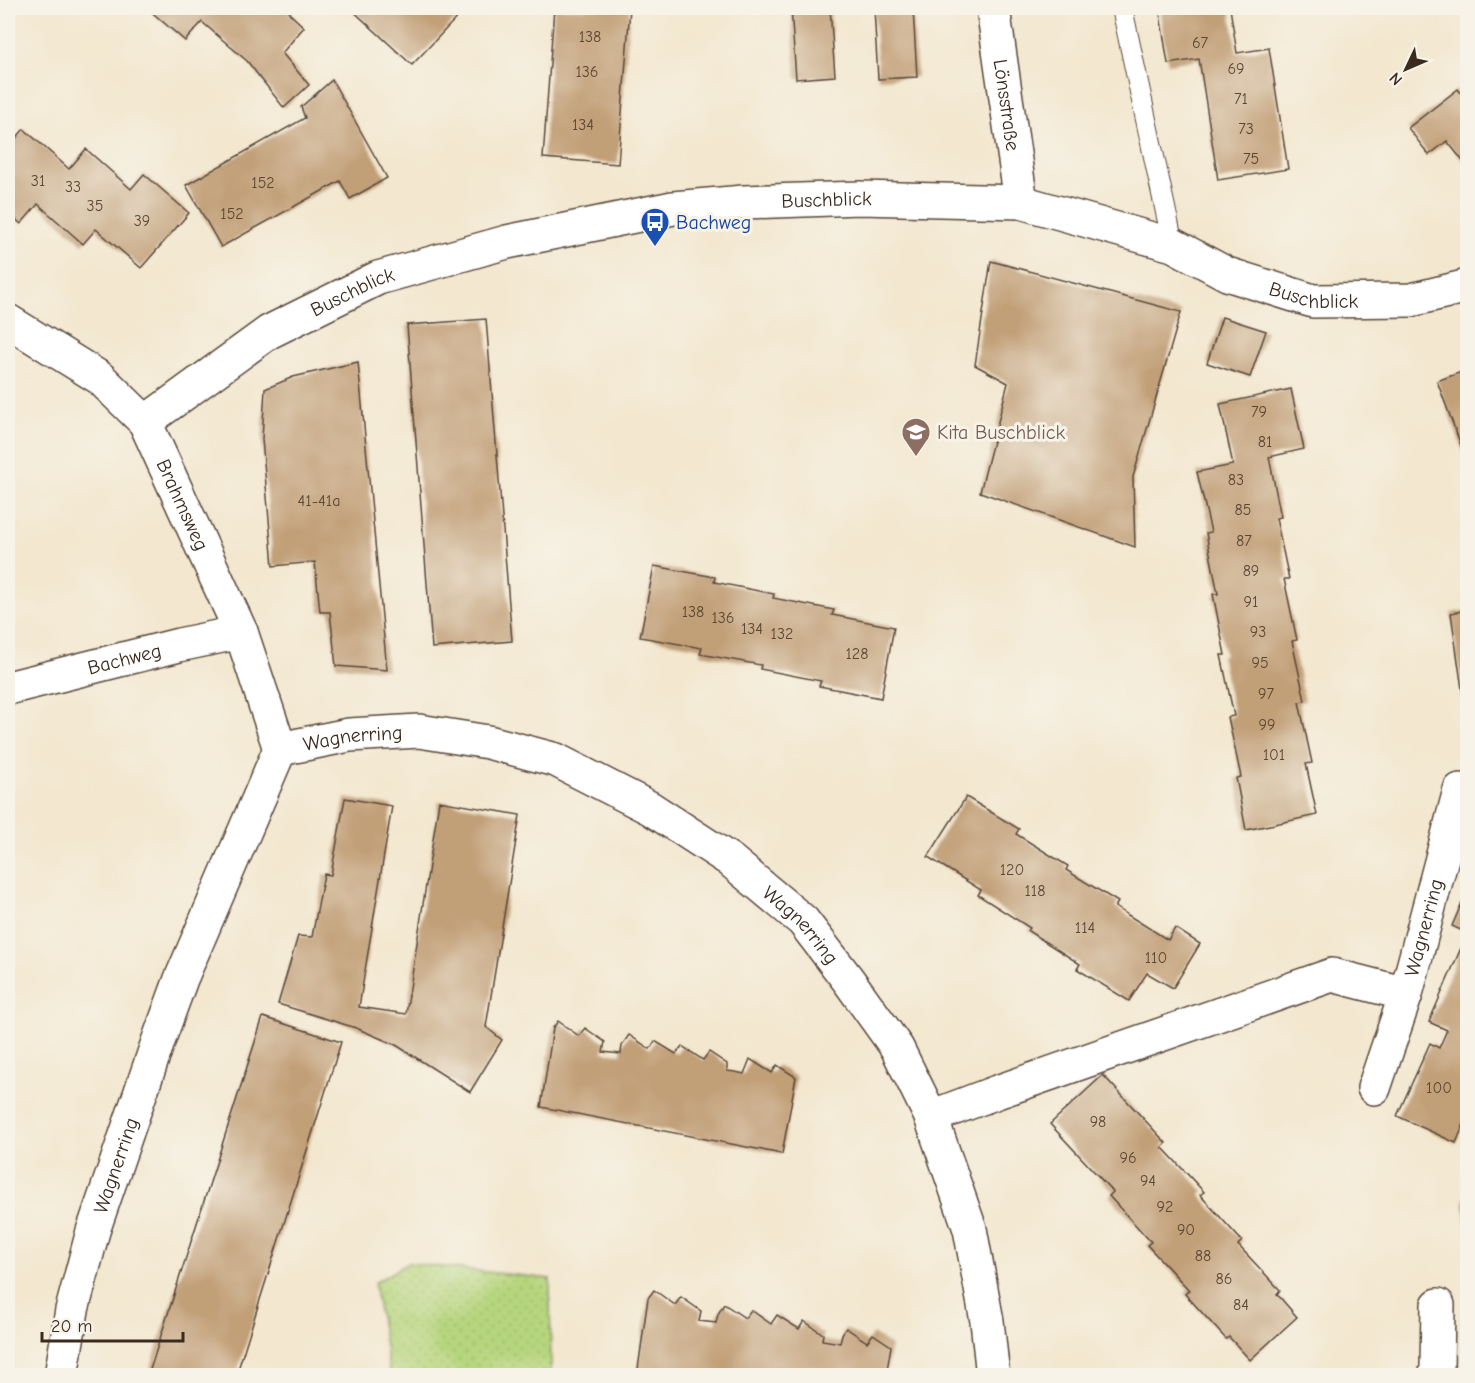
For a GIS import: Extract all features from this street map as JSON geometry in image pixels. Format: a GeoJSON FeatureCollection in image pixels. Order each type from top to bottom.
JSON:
{"type":"FeatureCollection","features":[{"type":"Feature","properties":{"kind":"street","name":"Lönsstraße"},"geometry":{"type":"LineString","coordinates":[[993,8],[1021,202]]}},
{"type":"Feature","properties":{"kind":"street","name":"Buschblick"},"geometry":{"type":"LineString","coordinates":[[145,422],[269,332],[378,278],[507,242],[660,209],[734,202],[860,198],[1021,202],[1173,245],[1227,274],[1313,301],[1411,300],[1467,286]]}},
{"type":"Feature","properties":{"kind":"street","name":"Brahmsweg"},"geometry":{"type":"LineString","coordinates":[[8,321],[100,378],[145,422],[241,632],[280,749]]}},
{"type":"Feature","properties":{"kind":"street","name":"Bachweg"},"geometry":{"type":"LineString","coordinates":[[8,688],[178,645],[241,632]]}},
{"type":"Feature","properties":{"kind":"street","name":"Wagnerring"},"geometry":{"type":"LineString","coordinates":[[61,1376],[72,1310],[93,1231],[159,1039],[181,979],[280,749],[349,735],[419,731],[488,742],[556,759],[650,808],[730,860],[802,921],[897,1048],[931,1117],[970,1229],[987,1321],[993,1376]]}},
{"type":"Feature","properties":{"kind":"street","name":"Wagnerring"},"geometry":{"type":"LineString","coordinates":[[1374,1088],[1406,994],[1460,790]]}},
{"type":"Feature","properties":{"kind":"street","name":"Wagnerring"},"geometry":{"type":"LineString","coordinates":[[931,1117],[1332,975],[1406,994]]}},
{"type":"Feature","properties":{"kind":"street"},"geometry":{"type":"LineString","coordinates":[[1435,1376],[1438,1305]]}},
{"type":"Feature","properties":{"kind":"lane"},"geometry":{"type":"LineString","coordinates":[[1122,8],[1173,245]]}},
{"type":"Feature","properties":{"kind":"green space"},"geometry":{"type":"Polygon","coordinates":[[[408,1263],[550,1279],[551,1375],[390,1375],[374,1283],[408,1263]]]}},
{"type":"Feature","properties":{"kind":"building"},"geometry":{"type":"Polygon","coordinates":[[[147,8],[294,8],[289,13],[304,27],[282,53],[309,85],[284,108],[247,61],[202,22],[185,41],[147,8]]]}},
{"type":"Feature","properties":{"kind":"building"},"geometry":{"type":"Polygon","coordinates":[[[350,8],[461,8],[464,10],[412,65],[350,8]]]}},
{"type":"Feature","properties":{"kind":"building"},"geometry":{"type":"Polygon","coordinates":[[[554,8],[630,8],[618,164],[543,158],[554,8]]]}},
{"type":"Feature","properties":{"kind":"building"},"geometry":{"type":"Polygon","coordinates":[[[791,8],[830,8],[835,76],[796,79],[791,8]]]}},
{"type":"Feature","properties":{"kind":"building"},"geometry":{"type":"Polygon","coordinates":[[[874,8],[913,8],[917,77],[878,79],[874,8]]]}},
{"type":"Feature","properties":{"kind":"building"},"geometry":{"type":"Polygon","coordinates":[[[1159,8],[1230,8],[1237,53],[1269,48],[1288,169],[1218,180],[1199,59],[1168,64],[1159,8]]]}},
{"type":"Feature","properties":{"kind":"building"},"geometry":{"type":"Polygon","coordinates":[[[332,80],[387,178],[350,199],[340,181],[221,247],[186,185],[305,118],[301,107],[332,80]]]}},
{"type":"Feature","properties":{"kind":"building"},"geometry":{"type":"Polygon","coordinates":[[[1458,89],[1467,101],[1467,166],[1447,141],[1429,155],[1408,128],[1458,89]]]}},
{"type":"Feature","properties":{"kind":"building"},"geometry":{"type":"Polygon","coordinates":[[[24,129],[69,169],[86,149],[131,189],[144,174],[189,213],[141,268],[96,229],[83,244],[38,204],[21,224],[8,212],[8,141],[11,144],[24,129]]]}},
{"type":"Feature","properties":{"kind":"building"},"geometry":{"type":"Polygon","coordinates":[[[991,261],[1181,312],[1133,477],[1135,547],[980,492],[1008,383],[975,365],[991,261]]]}},
{"type":"Feature","properties":{"kind":"building"},"geometry":{"type":"Polygon","coordinates":[[[1222,317],[1266,331],[1250,377],[1207,363],[1222,317]]]}},
{"type":"Feature","properties":{"kind":"building"},"geometry":{"type":"Polygon","coordinates":[[[486,319],[512,641],[432,648],[407,325],[486,319]]]}},
{"type":"Feature","properties":{"kind":"building"},"geometry":{"type":"Polygon","coordinates":[[[358,362],[387,670],[336,666],[330,612],[320,612],[315,562],[273,566],[262,439],[265,389],[293,377],[358,362]]]}},
{"type":"Feature","properties":{"kind":"building"},"geometry":{"type":"Polygon","coordinates":[[[1467,370],[1467,449],[1463,451],[1437,381],[1467,370]]]}},
{"type":"Feature","properties":{"kind":"building"},"geometry":{"type":"Polygon","coordinates":[[[1291,389],[1304,449],[1269,457],[1281,517],[1276,518],[1289,579],[1284,579],[1297,640],[1292,641],[1305,701],[1299,702],[1312,763],[1306,764],[1317,815],[1246,830],[1236,778],[1241,777],[1228,717],[1234,716],[1221,655],[1225,655],[1213,594],[1218,594],[1206,533],[1211,532],[1197,472],[1233,465],[1220,404],[1291,389]]]}},
{"type":"Feature","properties":{"kind":"building"},"geometry":{"type":"Polygon","coordinates":[[[654,566],[715,577],[714,582],[774,594],[773,598],[834,610],[832,615],[894,627],[881,698],[819,686],[821,681],[760,669],[761,665],[700,654],[702,648],[640,637],[654,566]]]}},
{"type":"Feature","properties":{"kind":"building"},"geometry":{"type":"Polygon","coordinates":[[[1467,610],[1467,717],[1466,717],[1451,613],[1467,610]]]}},
{"type":"Feature","properties":{"kind":"building"},"geometry":{"type":"Polygon","coordinates":[[[966,797],[1019,829],[1016,834],[1068,866],[1066,870],[1118,902],[1115,907],[1168,940],[1175,928],[1200,944],[1173,988],[1147,973],[1129,1001],[1077,969],[1080,964],[1028,931],[1030,928],[978,895],[981,890],[928,857],[966,797]]]}},
{"type":"Feature","properties":{"kind":"building"},"geometry":{"type":"Polygon","coordinates":[[[345,798],[392,806],[359,1007],[406,1014],[439,801],[520,815],[486,1027],[502,1040],[470,1092],[396,1045],[356,1028],[278,1004],[298,936],[312,937],[324,874],[331,875],[345,798]]]}},
{"type":"Feature","properties":{"kind":"building"},"geometry":{"type":"Polygon","coordinates":[[[1467,891],[1467,933],[1452,926],[1467,891]]]}},
{"type":"Feature","properties":{"kind":"building"},"geometry":{"type":"Polygon","coordinates":[[[1461,948],[1467,951],[1467,1117],[1456,1143],[1397,1116],[1430,1043],[1439,1048],[1447,1030],[1429,1022],[1461,948]]]}},
{"type":"Feature","properties":{"kind":"building"},"geometry":{"type":"Polygon","coordinates":[[[263,1017],[341,1042],[236,1376],[148,1376],[263,1017]]]}},
{"type":"Feature","properties":{"kind":"building"},"geometry":{"type":"Polygon","coordinates":[[[558,1021],[579,1036],[585,1028],[605,1042],[603,1052],[621,1054],[622,1045],[629,1035],[650,1049],[655,1041],[676,1054],[682,1046],[703,1060],[709,1052],[727,1064],[727,1071],[744,1074],[750,1059],[772,1073],[777,1065],[796,1077],[782,1154],[541,1107],[553,1028],[558,1021]]]}},
{"type":"Feature","properties":{"kind":"building"},"geometry":{"type":"Polygon","coordinates":[[[1103,1075],[1166,1143],[1162,1147],[1204,1192],[1200,1195],[1242,1241],[1238,1245],[1280,1290],[1277,1294],[1297,1317],[1250,1360],[1229,1337],[1226,1339],[1185,1294],[1189,1290],[1147,1245],[1151,1242],[1109,1196],[1113,1192],[1050,1124],[1103,1075]]]}},
{"type":"Feature","properties":{"kind":"building"},"geometry":{"type":"Polygon","coordinates":[[[1463,1198],[1467,1198],[1467,1236],[1466,1236],[1463,1198]]]}},
{"type":"Feature","properties":{"kind":"building"},"geometry":{"type":"Polygon","coordinates":[[[654,1290],[675,1305],[681,1297],[701,1311],[699,1321],[716,1323],[724,1304],[745,1318],[751,1310],[771,1324],[777,1315],[799,1329],[804,1321],[823,1334],[822,1340],[840,1343],[846,1328],[867,1342],[873,1334],[891,1346],[886,1376],[637,1376],[648,1298],[654,1290]]]}},
{"type":"Feature","properties":{"kind":"place","name":"Bachweg"},"geometry":{"type":"Point","coordinates":[655,248]}},
{"type":"Feature","properties":{"kind":"place","name":"Kita Buschblick"},"geometry":{"type":"Point","coordinates":[916,458]}}]}
